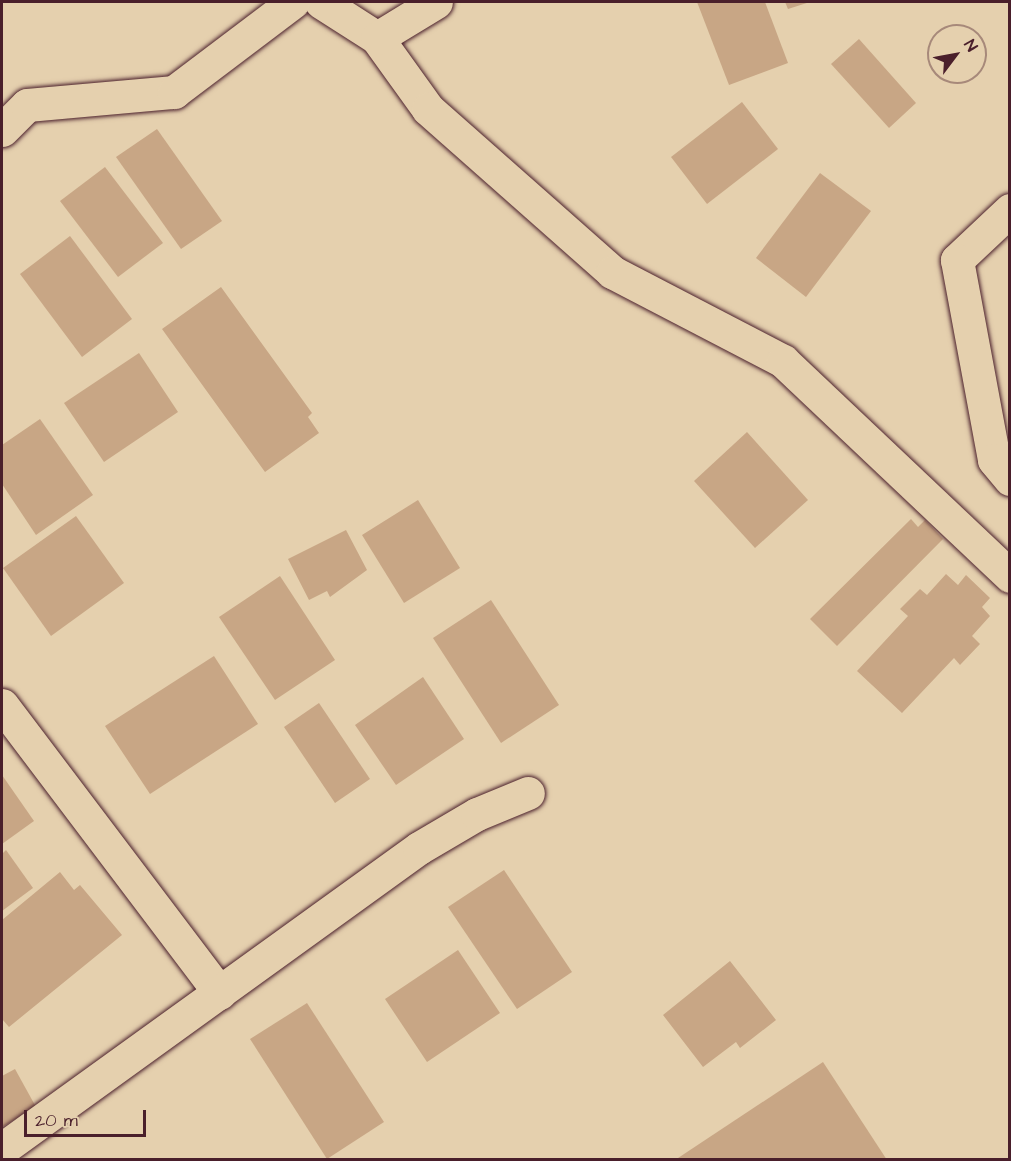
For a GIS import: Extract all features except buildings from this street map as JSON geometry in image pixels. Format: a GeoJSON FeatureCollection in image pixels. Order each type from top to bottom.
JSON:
{"type":"FeatureCollection","features":[{"type":"Feature","properties":{"kind":"street"},"geometry":{"type":"LineString","coordinates":[[2,130],[27,105],[174,92],[293,2]]}},
{"type":"Feature","properties":{"kind":"street"},"geometry":{"type":"LineString","coordinates":[[321,2],[377,38],[428,109],[612,272],[783,361],[1010,576]]}},
{"type":"Feature","properties":{"kind":"street"},"geometry":{"type":"LineString","coordinates":[[377,38],[436,2]]}},
{"type":"Feature","properties":{"kind":"street"},"geometry":{"type":"LineString","coordinates":[[1010,210],[957,260],[994,460],[1010,479]]}},
{"type":"Feature","properties":{"kind":"street"},"geometry":{"type":"LineString","coordinates":[[2,705],[220,993]]}},
{"type":"Feature","properties":{"kind":"street"},"geometry":{"type":"LineString","coordinates":[[2,1149],[419,848],[477,814],[528,793]]}}]}
